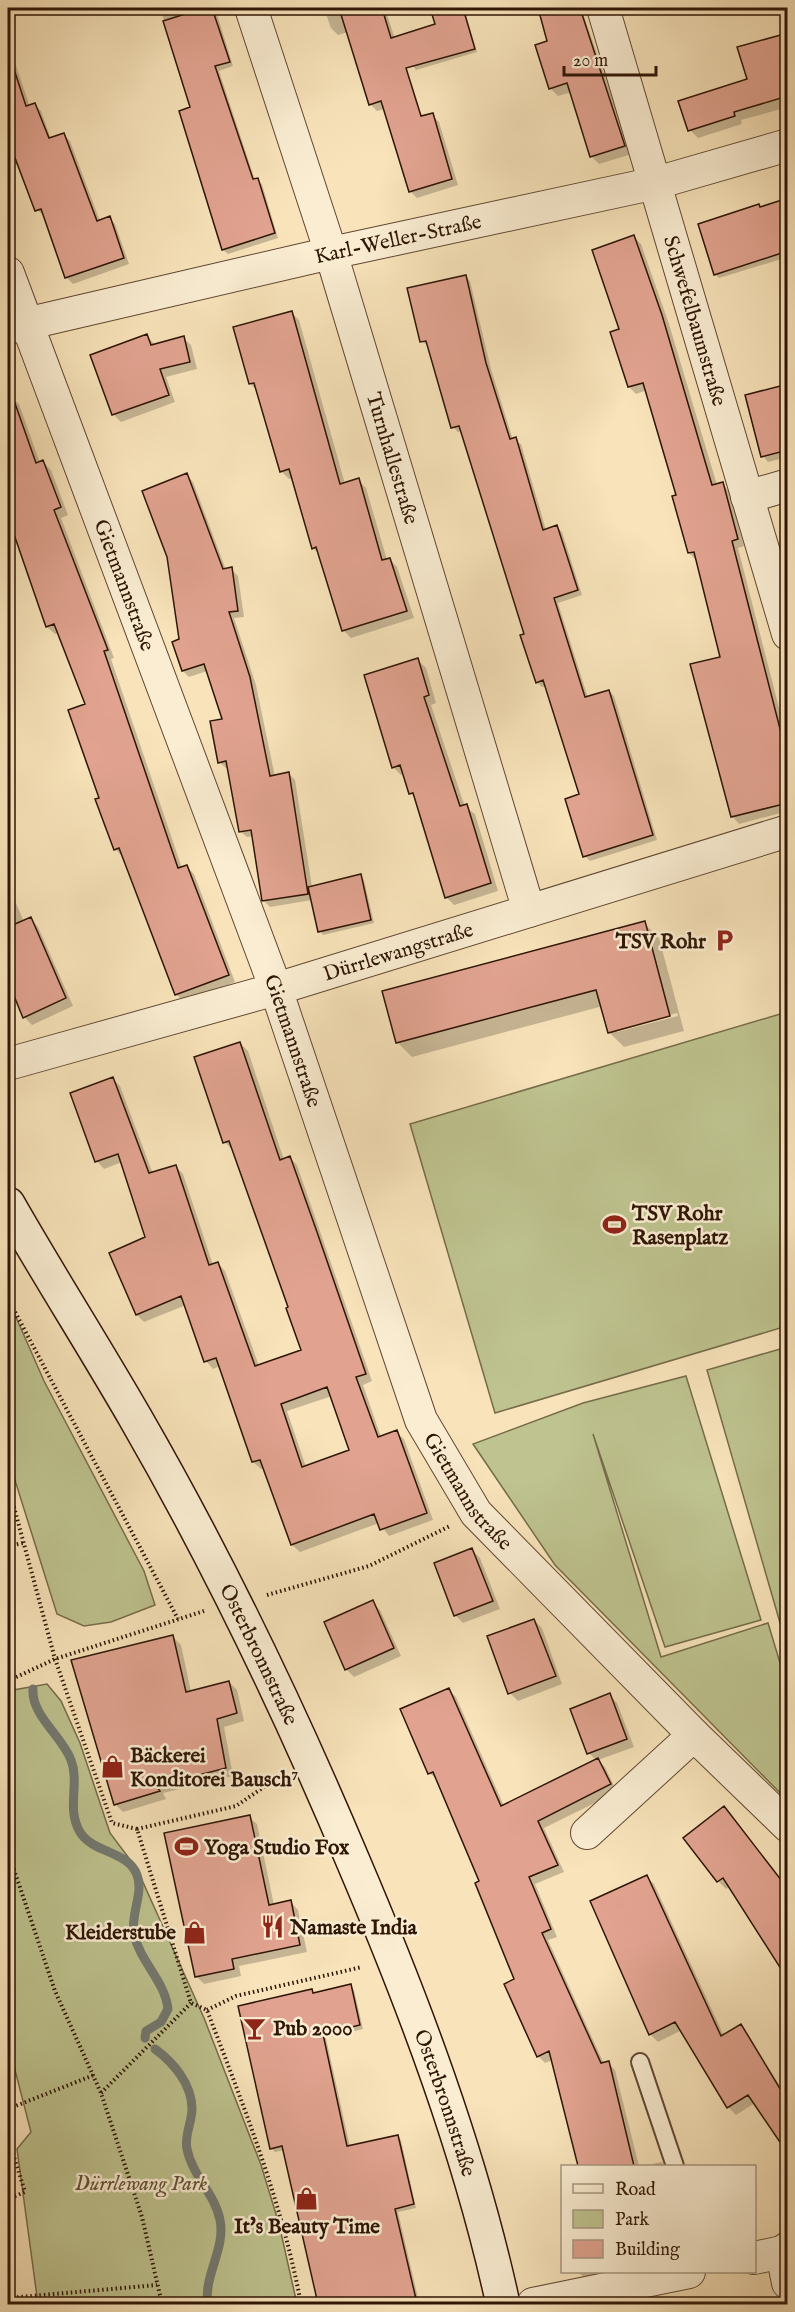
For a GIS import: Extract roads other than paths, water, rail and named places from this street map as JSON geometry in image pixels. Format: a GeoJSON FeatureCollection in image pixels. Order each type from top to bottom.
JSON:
{"type":"FeatureCollection","features":[{"type":"Feature","properties":{"kind":"street","name":"Turnhallestraße"},"geometry":{"type":"LineString","coordinates":[[250,8],[331,253],[529,911]]}},
{"type":"Feature","properties":{"kind":"street","name":"Schwefelbaumstraße"},"geometry":{"type":"LineString","coordinates":[[603,8],[788,634]]}},
{"type":"Feature","properties":{"kind":"street","name":"Karl-Weller-Straße"},"geometry":{"type":"LineString","coordinates":[[17,325],[331,253],[656,183],[788,145]]}},
{"type":"Feature","properties":{"kind":"street","name":"Gietmannstraße"},"geometry":{"type":"LineString","coordinates":[[8,273],[17,325],[276,989],[421,1420],[477,1513],[694,1735],[788,1826]]}},
{"type":"Feature","properties":{"kind":"street"},"geometry":{"type":"LineString","coordinates":[[747,497],[788,485]]}},
{"type":"Feature","properties":{"kind":"street","name":"Dürrlewangstraße"},"geometry":{"type":"LineString","coordinates":[[8,1064],[276,989],[788,831]]}},
{"type":"Feature","properties":{"kind":"street","name":"Osterbronnstraße"},"geometry":{"type":"LineString","coordinates":[[8,1204],[136,1419],[235,1601],[309,1757],[395,1960],[470,2172],[503,2304]]}},
{"type":"Feature","properties":{"kind":"street"},"geometry":{"type":"LineString","coordinates":[[587,1833],[694,1735]]}},
{"type":"Feature","properties":{"kind":"street"},"geometry":{"type":"LineString","coordinates":[[775,2252],[788,2283]]}},
{"type":"Feature","properties":{"kind":"street"},"geometry":{"type":"LineString","coordinates":[[533,2304],[680,2273]]}},
{"type":"Feature","properties":{"kind":"lane"},"geometry":{"type":"LineString","coordinates":[[640,2062],[675,2165]]}},
{"type":"Feature","properties":{"kind":"waterway"},"geometry":{"type":"LineString","coordinates":[[33,1689],[37,1708],[71,1760],[74,1778],[74,1814],[80,1832],[93,1844],[126,1861],[137,1875],[139,1889],[134,1934],[141,1954],[162,1989],[168,2009],[161,2022],[146,2031],[145,2038]]}},
{"type":"Feature","properties":{"kind":"waterway"},"geometry":{"type":"LineString","coordinates":[[155,2049],[175,2067],[189,2091],[192,2109],[187,2149],[220,2220],[220,2241],[209,2283],[208,2304]]}},
{"type":"Feature","properties":{"kind":"place","name":"TSV Rohr"},"geometry":{"type":"Point","coordinates":[724,941]}},
{"type":"Feature","properties":{"kind":"place","name":"TSV Rohr Rasenplatz"},"geometry":{"type":"Point","coordinates":[614,1225]}},
{"type":"Feature","properties":{"kind":"place","name":"Bäckerei Konditorei Bausch⁷"},"geometry":{"type":"Point","coordinates":[112,1767]}},
{"type":"Feature","properties":{"kind":"place","name":"Yoga Studio Fox"},"geometry":{"type":"Point","coordinates":[186,1847]}},
{"type":"Feature","properties":{"kind":"place","name":"Namaste India"},"geometry":{"type":"Point","coordinates":[272,1927]}},
{"type":"Feature","properties":{"kind":"place","name":"Kleiderstube"},"geometry":{"type":"Point","coordinates":[194,1932]}},
{"type":"Feature","properties":{"kind":"place","name":"Pub 2000"},"geometry":{"type":"Point","coordinates":[255,2028]}},
{"type":"Feature","properties":{"kind":"place","name":"It's Beauty Time"},"geometry":{"type":"Point","coordinates":[307,2198]}},
{"type":"Feature","properties":{"kind":"park label","name":"Dürrlewang Park"},"geometry":{"type":"Point","coordinates":[141,2183]}}]}
